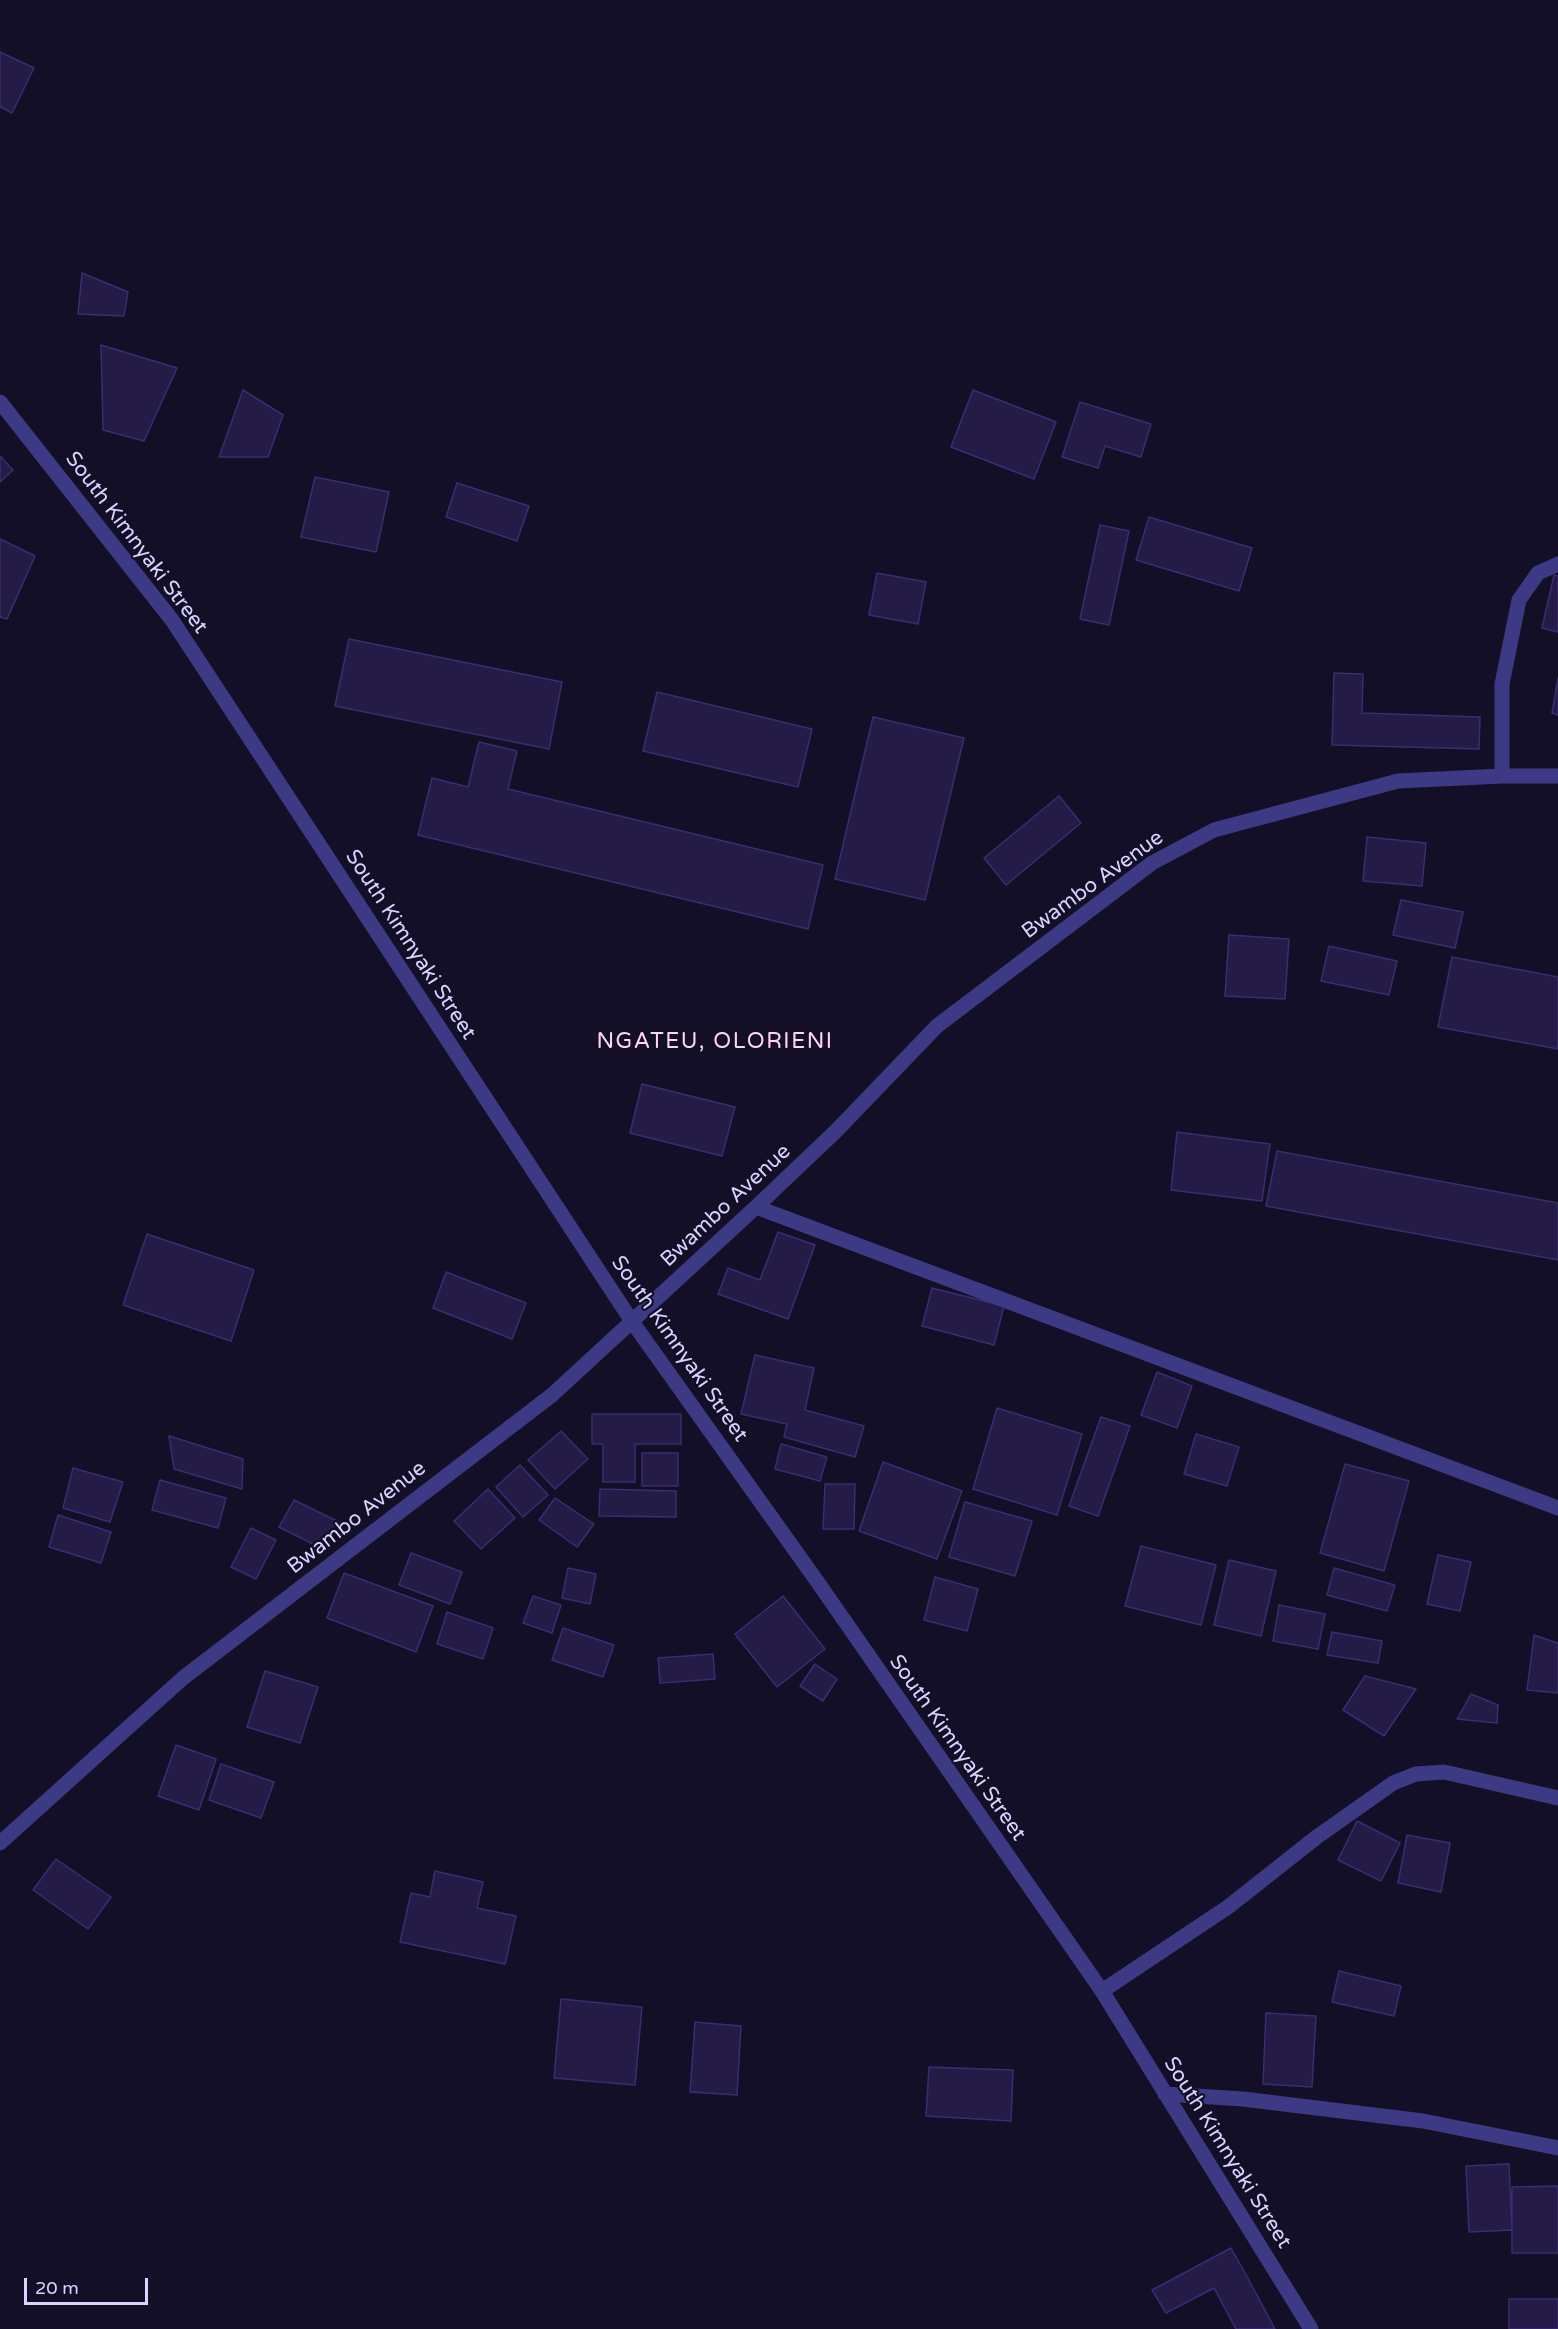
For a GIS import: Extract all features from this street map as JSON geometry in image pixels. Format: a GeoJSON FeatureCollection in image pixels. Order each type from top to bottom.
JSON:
{"type":"FeatureCollection","features":[{"type":"Feature","properties":{"kind":"street","name":"South Kimnyaki Street"},"geometry":{"type":"LineString","coordinates":[[0,402],[171,620],[633,1323],[819,1584],[1102,1991],[1311,2329]]}},
{"type":"Feature","properties":{"kind":"street"},"geometry":{"type":"LineString","coordinates":[[1502,776],[1502,684],[1516,610],[1519,600],[1538,573],[1558,564]]}},
{"type":"Feature","properties":{"kind":"street","name":"Bwambo Avenue"},"geometry":{"type":"LineString","coordinates":[[0,1843],[183,1678],[552,1395],[633,1323],[836,1131],[937,1026],[1152,863],[1214,830],[1398,781],[1558,776]]}},
{"type":"Feature","properties":{"kind":"street"},"geometry":{"type":"LineString","coordinates":[[756,1207],[1558,1508]]}},
{"type":"Feature","properties":{"kind":"street"},"geometry":{"type":"LineString","coordinates":[[1102,1991],[1228,1907],[1318,1836],[1393,1783],[1416,1774],[1444,1772],[1558,1798]]}},
{"type":"Feature","properties":{"kind":"street"},"geometry":{"type":"LineString","coordinates":[[1165,2094],[1243,2099],[1399,2118],[1558,2148]]}},
{"type":"Feature","properties":{"kind":"building"},"geometry":{"type":"Polygon","coordinates":[[[0,52],[34,68],[12,113],[0,107],[0,52]]]}},
{"type":"Feature","properties":{"kind":"building"},"geometry":{"type":"Polygon","coordinates":[[[82,273],[128,292],[124,316],[78,314],[82,273]]]}},
{"type":"Feature","properties":{"kind":"building"},"geometry":{"type":"Polygon","coordinates":[[[101,345],[177,368],[144,441],[103,430],[101,345]]]}},
{"type":"Feature","properties":{"kind":"building"},"geometry":{"type":"Polygon","coordinates":[[[243,390],[283,415],[268,457],[219,457],[243,390]]]}},
{"type":"Feature","properties":{"kind":"building"},"geometry":{"type":"Polygon","coordinates":[[[973,390],[1056,422],[1034,479],[951,447],[973,390]]]}},
{"type":"Feature","properties":{"kind":"building"},"geometry":{"type":"Polygon","coordinates":[[[1080,402],[1151,424],[1141,457],[1105,446],[1098,468],[1062,457],[1080,402]]]}},
{"type":"Feature","properties":{"kind":"building"},"geometry":{"type":"Polygon","coordinates":[[[0,456],[13,470],[0,482],[0,456]]]}},
{"type":"Feature","properties":{"kind":"building"},"geometry":{"type":"Polygon","coordinates":[[[315,477],[389,492],[376,552],[301,537],[315,477]]]}},
{"type":"Feature","properties":{"kind":"building"},"geometry":{"type":"Polygon","coordinates":[[[457,483],[529,506],[517,541],[446,517],[457,483]]]}},
{"type":"Feature","properties":{"kind":"building"},"geometry":{"type":"Polygon","coordinates":[[[1149,517],[1252,548],[1239,591],[1136,560],[1149,517]]]}},
{"type":"Feature","properties":{"kind":"building"},"geometry":{"type":"Polygon","coordinates":[[[1100,525],[1129,531],[1109,625],[1080,619],[1100,525]]]}},
{"type":"Feature","properties":{"kind":"building"},"geometry":{"type":"Polygon","coordinates":[[[0,539],[35,556],[7,619],[0,617],[0,539]]]}},
{"type":"Feature","properties":{"kind":"building"},"geometry":{"type":"Polygon","coordinates":[[[877,573],[926,582],[918,624],[869,615],[877,573]]]}},
{"type":"Feature","properties":{"kind":"building"},"geometry":{"type":"Polygon","coordinates":[[[1554,575],[1558,576],[1558,632],[1542,628],[1554,575]]]}},
{"type":"Feature","properties":{"kind":"building"},"geometry":{"type":"Polygon","coordinates":[[[349,639],[562,682],[549,749],[335,706],[349,639]]]}},
{"type":"Feature","properties":{"kind":"building"},"geometry":{"type":"Polygon","coordinates":[[[1334,673],[1363,674],[1362,713],[1480,717],[1479,749],[1332,745],[1334,673]]]}},
{"type":"Feature","properties":{"kind":"building"},"geometry":{"type":"Polygon","coordinates":[[[1558,678],[1558,715],[1552,713],[1558,678]]]}},
{"type":"Feature","properties":{"kind":"building"},"geometry":{"type":"Polygon","coordinates":[[[657,692],[812,729],[798,787],[643,751],[657,692]]]}},
{"type":"Feature","properties":{"kind":"building"},"geometry":{"type":"Polygon","coordinates":[[[873,717],[964,738],[925,900],[835,879],[873,717]]]}},
{"type":"Feature","properties":{"kind":"building"},"geometry":{"type":"Polygon","coordinates":[[[479,742],[517,751],[508,789],[823,865],[808,929],[418,835],[432,778],[468,787],[479,742]]]}},
{"type":"Feature","properties":{"kind":"building"},"geometry":{"type":"Polygon","coordinates":[[[1059,796],[1081,823],[1006,885],[984,858],[1059,796]]]}},
{"type":"Feature","properties":{"kind":"building"},"geometry":{"type":"Polygon","coordinates":[[[1367,837],[1426,843],[1422,886],[1363,881],[1367,837]]]}},
{"type":"Feature","properties":{"kind":"building"},"geometry":{"type":"Polygon","coordinates":[[[1401,900],[1463,912],[1455,948],[1393,935],[1401,900]]]}},
{"type":"Feature","properties":{"kind":"building"},"geometry":{"type":"Polygon","coordinates":[[[1229,935],[1289,939],[1285,999],[1225,996],[1229,935]]]}},
{"type":"Feature","properties":{"kind":"building"},"geometry":{"type":"Polygon","coordinates":[[[1329,946],[1397,961],[1389,995],[1321,981],[1329,946]]]}},
{"type":"Feature","properties":{"kind":"building"},"geometry":{"type":"Polygon","coordinates":[[[1452,957],[1558,977],[1558,1049],[1438,1027],[1452,957]]]}},
{"type":"Feature","properties":{"kind":"building"},"geometry":{"type":"Polygon","coordinates":[[[642,1084],[735,1107],[722,1156],[630,1133],[642,1084]]]}},
{"type":"Feature","properties":{"kind":"building"},"geometry":{"type":"Polygon","coordinates":[[[1177,1132],[1270,1144],[1262,1201],[1171,1190],[1177,1132]]]}},
{"type":"Feature","properties":{"kind":"building"},"geometry":{"type":"Polygon","coordinates":[[[1277,1151],[1558,1203],[1558,1260],[1266,1206],[1277,1151]]]}},
{"type":"Feature","properties":{"kind":"building"},"geometry":{"type":"Polygon","coordinates":[[[778,1232],[815,1245],[788,1319],[718,1294],[728,1268],[760,1280],[778,1232]]]}},
{"type":"Feature","properties":{"kind":"building"},"geometry":{"type":"Polygon","coordinates":[[[147,1234],[254,1270],[231,1341],[123,1305],[147,1234]]]}},
{"type":"Feature","properties":{"kind":"building"},"geometry":{"type":"Polygon","coordinates":[[[446,1272],[526,1303],[512,1339],[433,1308],[446,1272]]]}},
{"type":"Feature","properties":{"kind":"building"},"geometry":{"type":"Polygon","coordinates":[[[932,1288],[1004,1306],[994,1345],[922,1326],[932,1288]]]}},
{"type":"Feature","properties":{"kind":"building"},"geometry":{"type":"Polygon","coordinates":[[[755,1355],[814,1368],[805,1410],[864,1426],[855,1457],[784,1437],[787,1424],[741,1414],[755,1355]]]}},
{"type":"Feature","properties":{"kind":"building"},"geometry":{"type":"Polygon","coordinates":[[[1157,1372],[1192,1386],[1177,1428],[1141,1415],[1157,1372]]]}},
{"type":"Feature","properties":{"kind":"building"},"geometry":{"type":"Polygon","coordinates":[[[997,1408],[1082,1434],[1057,1515],[973,1489],[997,1408]]]}},
{"type":"Feature","properties":{"kind":"building"},"geometry":{"type":"Polygon","coordinates":[[[592,1414],[681,1414],[681,1444],[635,1444],[635,1482],[603,1482],[603,1444],[592,1444],[592,1414]]]}},
{"type":"Feature","properties":{"kind":"building"},"geometry":{"type":"Polygon","coordinates":[[[1101,1417],[1130,1426],[1098,1516],[1069,1506],[1101,1417]]]}},
{"type":"Feature","properties":{"kind":"building"},"geometry":{"type":"Polygon","coordinates":[[[561,1431],[588,1459],[555,1489],[528,1460],[561,1431]]]}},
{"type":"Feature","properties":{"kind":"building"},"geometry":{"type":"Polygon","coordinates":[[[1196,1434],[1239,1447],[1227,1486],[1184,1474],[1196,1434]]]}},
{"type":"Feature","properties":{"kind":"building"},"geometry":{"type":"Polygon","coordinates":[[[169,1436],[243,1459],[242,1489],[174,1469],[169,1436]]]}},
{"type":"Feature","properties":{"kind":"building"},"geometry":{"type":"Polygon","coordinates":[[[781,1444],[827,1457],[820,1481],[775,1469],[781,1444]]]}},
{"type":"Feature","properties":{"kind":"building"},"geometry":{"type":"Polygon","coordinates":[[[642,1453],[678,1453],[678,1486],[642,1486],[642,1453]]]}},
{"type":"Feature","properties":{"kind":"building"},"geometry":{"type":"Polygon","coordinates":[[[883,1462],[962,1491],[937,1559],[859,1531],[883,1462]]]}},
{"type":"Feature","properties":{"kind":"building"},"geometry":{"type":"Polygon","coordinates":[[[1345,1464],[1409,1481],[1384,1571],[1320,1553],[1345,1464]]]}},
{"type":"Feature","properties":{"kind":"building"},"geometry":{"type":"Polygon","coordinates":[[[520,1465],[548,1495],[523,1517],[496,1487],[520,1465]]]}},
{"type":"Feature","properties":{"kind":"building"},"geometry":{"type":"Polygon","coordinates":[[[73,1468],[123,1482],[110,1522],[63,1508],[73,1468]]]}},
{"type":"Feature","properties":{"kind":"building"},"geometry":{"type":"Polygon","coordinates":[[[160,1480],[226,1498],[218,1528],[152,1510],[160,1480]]]}},
{"type":"Feature","properties":{"kind":"building"},"geometry":{"type":"Polygon","coordinates":[[[825,1484],[855,1484],[854,1529],[823,1529],[825,1484]]]}},
{"type":"Feature","properties":{"kind":"building"},"geometry":{"type":"Polygon","coordinates":[[[488,1489],[515,1518],[481,1549],[454,1521],[488,1489]]]}},
{"type":"Feature","properties":{"kind":"building"},"geometry":{"type":"Polygon","coordinates":[[[600,1489],[676,1491],[676,1517],[599,1516],[600,1489]]]}},
{"type":"Feature","properties":{"kind":"building"},"geometry":{"type":"Polygon","coordinates":[[[555,1498],[594,1524],[577,1547],[539,1520],[555,1498]]]}},
{"type":"Feature","properties":{"kind":"building"},"geometry":{"type":"Polygon","coordinates":[[[294,1500],[339,1522],[325,1550],[279,1527],[294,1500]]]}},
{"type":"Feature","properties":{"kind":"building"},"geometry":{"type":"Polygon","coordinates":[[[965,1502],[1032,1521],[1015,1576],[949,1557],[965,1502]]]}},
{"type":"Feature","properties":{"kind":"building"},"geometry":{"type":"Polygon","coordinates":[[[58,1515],[111,1532],[101,1563],[49,1547],[58,1515]]]}},
{"type":"Feature","properties":{"kind":"building"},"geometry":{"type":"Polygon","coordinates":[[[251,1528],[276,1540],[256,1579],[231,1567],[251,1528]]]}},
{"type":"Feature","properties":{"kind":"building"},"geometry":{"type":"Polygon","coordinates":[[[1141,1546],[1216,1565],[1201,1625],[1125,1606],[1141,1546]]]}},
{"type":"Feature","properties":{"kind":"building"},"geometry":{"type":"Polygon","coordinates":[[[411,1553],[462,1572],[450,1604],[399,1585],[411,1553]]]}},
{"type":"Feature","properties":{"kind":"building"},"geometry":{"type":"Polygon","coordinates":[[[1438,1555],[1471,1562],[1460,1611],[1427,1604],[1438,1555]]]}},
{"type":"Feature","properties":{"kind":"building"},"geometry":{"type":"Polygon","coordinates":[[[1229,1560],[1276,1571],[1261,1636],[1214,1625],[1229,1560]]]}},
{"type":"Feature","properties":{"kind":"building"},"geometry":{"type":"Polygon","coordinates":[[[568,1568],[596,1574],[590,1604],[562,1598],[568,1568]]]}},
{"type":"Feature","properties":{"kind":"building"},"geometry":{"type":"Polygon","coordinates":[[[1334,1568],[1395,1585],[1387,1611],[1327,1595],[1334,1568]]]}},
{"type":"Feature","properties":{"kind":"building"},"geometry":{"type":"Polygon","coordinates":[[[344,1573],[433,1606],[416,1652],[327,1618],[344,1573]]]}},
{"type":"Feature","properties":{"kind":"building"},"geometry":{"type":"Polygon","coordinates":[[[935,1577],[978,1589],[967,1631],[924,1620],[935,1577]]]}},
{"type":"Feature","properties":{"kind":"building"},"geometry":{"type":"Polygon","coordinates":[[[533,1596],[561,1605],[552,1633],[523,1623],[533,1596]]]}},
{"type":"Feature","properties":{"kind":"building"},"geometry":{"type":"Polygon","coordinates":[[[783,1596],[825,1649],[777,1687],[735,1634],[783,1596]]]}},
{"type":"Feature","properties":{"kind":"building"},"geometry":{"type":"Polygon","coordinates":[[[1279,1605],[1325,1614],[1318,1649],[1273,1641],[1279,1605]]]}},
{"type":"Feature","properties":{"kind":"building"},"geometry":{"type":"Polygon","coordinates":[[[447,1612],[493,1628],[483,1659],[437,1644],[447,1612]]]}},
{"type":"Feature","properties":{"kind":"building"},"geometry":{"type":"Polygon","coordinates":[[[563,1628],[614,1645],[603,1677],[552,1660],[563,1628]]]}},
{"type":"Feature","properties":{"kind":"building"},"geometry":{"type":"Polygon","coordinates":[[[1332,1632],[1382,1641],[1378,1663],[1327,1655],[1332,1632]]]}},
{"type":"Feature","properties":{"kind":"building"},"geometry":{"type":"Polygon","coordinates":[[[1534,1635],[1558,1643],[1558,1693],[1527,1690],[1534,1635]]]}},
{"type":"Feature","properties":{"kind":"building"},"geometry":{"type":"Polygon","coordinates":[[[713,1654],[715,1679],[660,1683],[658,1658],[713,1654]]]}},
{"type":"Feature","properties":{"kind":"building"},"geometry":{"type":"Polygon","coordinates":[[[815,1664],[837,1679],[823,1701],[800,1686],[815,1664]]]}},
{"type":"Feature","properties":{"kind":"building"},"geometry":{"type":"Polygon","coordinates":[[[265,1671],[318,1687],[300,1743],[247,1727],[265,1671]]]}},
{"type":"Feature","properties":{"kind":"building"},"geometry":{"type":"Polygon","coordinates":[[[1365,1676],[1416,1689],[1384,1736],[1343,1710],[1365,1676]]]}},
{"type":"Feature","properties":{"kind":"building"},"geometry":{"type":"Polygon","coordinates":[[[1471,1694],[1498,1705],[1497,1723],[1457,1719],[1471,1694]]]}},
{"type":"Feature","properties":{"kind":"building"},"geometry":{"type":"Polygon","coordinates":[[[176,1745],[216,1759],[199,1810],[158,1796],[176,1745]]]}},
{"type":"Feature","properties":{"kind":"building"},"geometry":{"type":"Polygon","coordinates":[[[221,1764],[274,1782],[261,1818],[209,1800],[221,1764]]]}},
{"type":"Feature","properties":{"kind":"building"},"geometry":{"type":"Polygon","coordinates":[[[1357,1821],[1400,1843],[1381,1881],[1338,1860],[1357,1821]]]}},
{"type":"Feature","properties":{"kind":"building"},"geometry":{"type":"Polygon","coordinates":[[[1407,1835],[1450,1843],[1441,1892],[1398,1883],[1407,1835]]]}},
{"type":"Feature","properties":{"kind":"building"},"geometry":{"type":"Polygon","coordinates":[[[56,1859],[111,1897],[88,1929],[33,1890],[56,1859]]]}},
{"type":"Feature","properties":{"kind":"building"},"geometry":{"type":"Polygon","coordinates":[[[435,1871],[483,1882],[477,1908],[516,1916],[505,1964],[400,1942],[411,1893],[430,1897],[435,1871]]]}},
{"type":"Feature","properties":{"kind":"building"},"geometry":{"type":"Polygon","coordinates":[[[1339,1971],[1401,1986],[1394,2016],[1332,2002],[1339,1971]]]}},
{"type":"Feature","properties":{"kind":"building"},"geometry":{"type":"Polygon","coordinates":[[[561,1999],[642,2007],[635,2085],[554,2078],[561,1999]]]}},
{"type":"Feature","properties":{"kind":"building"},"geometry":{"type":"Polygon","coordinates":[[[1266,2013],[1316,2016],[1312,2087],[1263,2084],[1266,2013]]]}},
{"type":"Feature","properties":{"kind":"building"},"geometry":{"type":"Polygon","coordinates":[[[695,2022],[741,2026],[737,2095],[690,2092],[695,2022]]]}},
{"type":"Feature","properties":{"kind":"building"},"geometry":{"type":"Polygon","coordinates":[[[929,2067],[1013,2070],[1011,2121],[926,2116],[929,2067]]]}},
{"type":"Feature","properties":{"kind":"building"},"geometry":{"type":"Polygon","coordinates":[[[1509,2164],[1512,2230],[1469,2232],[1466,2166],[1509,2164]]]}},
{"type":"Feature","properties":{"kind":"building"},"geometry":{"type":"Polygon","coordinates":[[[1558,2186],[1558,2253],[1512,2253],[1512,2187],[1558,2186]]]}},
{"type":"Feature","properties":{"kind":"building"},"geometry":{"type":"Polygon","coordinates":[[[1231,2248],[1275,2329],[1236,2329],[1214,2288],[1166,2313],[1152,2290],[1231,2248]]]}},
{"type":"Feature","properties":{"kind":"building"},"geometry":{"type":"Polygon","coordinates":[[[1509,2299],[1558,2299],[1558,2329],[1509,2329],[1509,2299]]]}},
{"type":"Feature","properties":{"kind":"district","name":"NGATEU, OLORIENI"},"geometry":{"type":"Point","coordinates":[715,1042]}}]}
